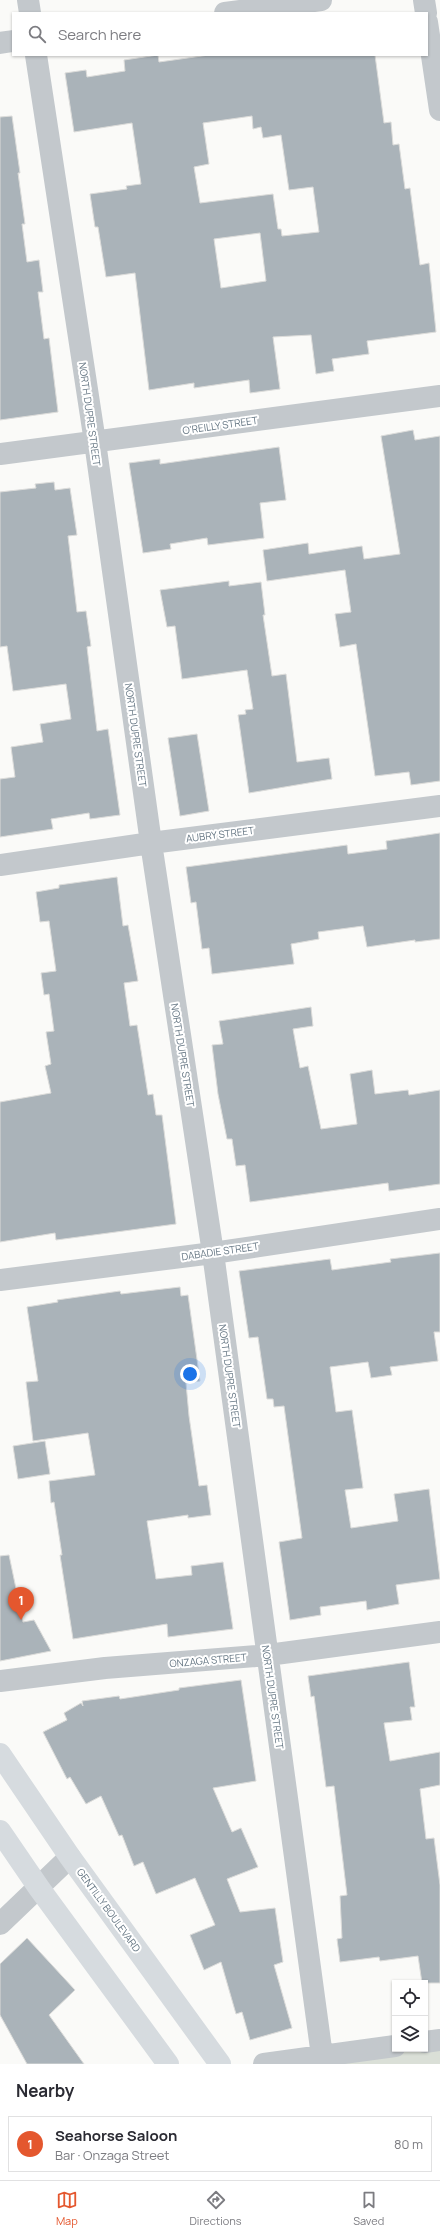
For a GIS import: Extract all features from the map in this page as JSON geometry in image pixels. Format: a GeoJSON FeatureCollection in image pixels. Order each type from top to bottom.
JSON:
{"type":"FeatureCollection","features":[{"type":"Feature","properties":{"kind":"main road","name":"GENTILLY BOULEVARD"},"geometry":{"type":"LineString","coordinates":[[0,1754],[70,1857],[220,2064]]}},
{"type":"Feature","properties":{"kind":"main road"},"geometry":{"type":"LineString","coordinates":[[0,1831],[39,1888],[168,2064]]}},
{"type":"Feature","properties":{"kind":"street"},"geometry":{"type":"LineString","coordinates":[[28,0],[30,12]]}},
{"type":"Feature","properties":{"kind":"street"},"geometry":{"type":"LineString","coordinates":[[232,12],[321,0]]}},
{"type":"Feature","properties":{"kind":"street"},"geometry":{"type":"LineString","coordinates":[[424,0],[426,12]]}},
{"type":"Feature","properties":{"kind":"street"},"geometry":{"type":"LineString","coordinates":[[428,29],[440,110]]}},
{"type":"Feature","properties":{"kind":"street"},"geometry":{"type":"LineString","coordinates":[[0,43],[12,41]]}},
{"type":"Feature","properties":{"kind":"street","name":"NORTH DUPRE STREET"},"geometry":{"type":"LineString","coordinates":[[36,56],[95,442],[151,843],[213,1253],[322,2056]]}},
{"type":"Feature","properties":{"kind":"street","name":"O'REILLY STREET"},"geometry":{"type":"LineString","coordinates":[[0,454],[440,396]]}},
{"type":"Feature","properties":{"kind":"street","name":"AUBRY STREET"},"geometry":{"type":"LineString","coordinates":[[0,865],[151,843],[440,806]]}},
{"type":"Feature","properties":{"kind":"street","name":"DABADIE STREET"},"geometry":{"type":"LineString","coordinates":[[0,1280],[213,1253],[440,1219]]}},
{"type":"Feature","properties":{"kind":"street","name":"ONZAGA STREET"},"geometry":{"type":"LineString","coordinates":[[0,1681],[105,1668],[268,1655],[440,1632]]}},
{"type":"Feature","properties":{"kind":"street"},"geometry":{"type":"LineString","coordinates":[[0,1924],[70,1857]]}},
{"type":"Feature","properties":{"kind":"street"},"geometry":{"type":"LineString","coordinates":[[428,2042],[440,2040]]}},
{"type":"Feature","properties":{"kind":"street"},"geometry":{"type":"LineString","coordinates":[[264,2064],[392,2046]]}},
{"type":"Feature","properties":{"kind":"shaded area"},"geometry":{"type":"Polygon","coordinates":[[[440,2040],[440,2064],[304,2064],[392,2049],[392,2052],[428,2052],[428,2047],[440,2040]]]}},
{"type":"Feature","properties":{"kind":"building"},"geometry":{"type":"Polygon","coordinates":[[[151,56],[158,56],[159,62],[202,56],[375,56],[384,123],[391,122],[393,145],[399,144],[405,189],[410,188],[420,265],[429,263],[436,332],[367,341],[369,354],[332,359],[334,371],[316,374],[311,335],[273,337],[280,389],[250,393],[249,380],[194,388],[194,383],[149,390],[135,273],[106,277],[98,227],[95,227],[90,194],[127,189],[126,186],[141,184],[132,123],[74,132],[65,73],[86,70],[87,77],[125,71],[124,60],[151,56]],[[252,116],[203,123],[209,164],[194,167],[200,203],[273,194],[278,229],[281,229],[282,236],[319,232],[313,187],[289,190],[281,135],[263,138],[261,127],[253,129],[252,116]],[[260,233],[214,239],[221,288],[266,281],[260,233]]]}},
{"type":"Feature","properties":{"kind":"building"},"geometry":{"type":"Polygon","coordinates":[[[12,116],[20,173],[18,173],[25,224],[22,224],[27,262],[39,260],[43,292],[38,292],[44,339],[49,338],[58,412],[0,420],[0,117],[12,116]]]}},
{"type":"Feature","properties":{"kind":"building"},"geometry":{"type":"Polygon","coordinates":[[[413,430],[415,440],[440,436],[440,781],[411,785],[409,772],[375,776],[356,644],[340,647],[335,614],[351,612],[345,570],[267,581],[263,550],[308,543],[309,554],[362,546],[364,559],[400,554],[381,436],[413,430]]]}},
{"type":"Feature","properties":{"kind":"building"},"geometry":{"type":"Polygon","coordinates":[[[279,447],[286,500],[260,503],[264,538],[208,545],[207,538],[170,544],[171,549],[143,553],[129,463],[160,459],[160,464],[279,447]]]}},
{"type":"Feature","properties":{"kind":"building"},"geometry":{"type":"Polygon","coordinates":[[[54,482],[55,490],[70,488],[77,535],[68,536],[77,612],[86,611],[91,646],[87,647],[97,731],[108,729],[120,815],[90,819],[89,813],[51,819],[53,829],[0,837],[0,779],[15,777],[11,747],[43,742],[40,724],[71,719],[66,684],[13,691],[7,646],[0,647],[0,492],[36,488],[35,484],[54,482]]]}},
{"type":"Feature","properties":{"kind":"building"},"geometry":{"type":"Polygon","coordinates":[[[229,581],[229,586],[261,582],[265,615],[263,615],[272,676],[286,674],[297,762],[329,758],[332,779],[249,793],[238,715],[246,714],[245,710],[253,709],[247,670],[182,679],[175,626],[167,627],[160,590],[229,581]]]}},
{"type":"Feature","properties":{"kind":"building"},"geometry":{"type":"Polygon","coordinates":[[[197,734],[209,811],[180,816],[168,738],[197,734]]]}},
{"type":"Feature","properties":{"kind":"building"},"geometry":{"type":"Polygon","coordinates":[[[440,833],[440,939],[415,942],[415,940],[367,947],[363,926],[318,932],[319,939],[291,944],[294,964],[212,974],[209,948],[202,949],[196,902],[191,903],[186,867],[347,845],[348,854],[387,849],[386,841],[440,833]]]}},
{"type":"Feature","properties":{"kind":"building"},"geometry":{"type":"Polygon","coordinates":[[[117,877],[123,926],[128,925],[138,981],[124,983],[130,1026],[137,1025],[148,1095],[153,1094],[156,1115],[162,1115],[176,1224],[56,1240],[55,1233],[0,1242],[0,1102],[51,1093],[45,1066],[51,1064],[46,1032],[54,1031],[49,994],[44,995],[41,973],[56,971],[49,921],[40,922],[36,892],[59,888],[59,885],[117,877]]]}},
{"type":"Feature","properties":{"kind":"building"},"geometry":{"type":"Polygon","coordinates":[[[311,1007],[313,1026],[293,1029],[300,1068],[308,1066],[321,1129],[357,1124],[350,1074],[372,1070],[375,1094],[408,1090],[409,1095],[440,1090],[440,1184],[389,1191],[388,1183],[250,1202],[245,1165],[236,1166],[232,1139],[227,1139],[218,1094],[212,1045],[223,1044],[219,1021],[311,1007]]]}},
{"type":"Feature","properties":{"kind":"building"},"geometry":{"type":"Polygon","coordinates":[[[440,1253],[440,1332],[434,1332],[438,1361],[390,1367],[392,1375],[371,1378],[368,1362],[330,1367],[336,1412],[352,1410],[363,1488],[345,1490],[351,1528],[398,1521],[394,1494],[429,1489],[440,1579],[396,1585],[399,1604],[367,1610],[366,1601],[320,1607],[321,1615],[290,1620],[279,1542],[302,1538],[284,1406],[274,1407],[273,1399],[267,1399],[258,1337],[249,1338],[239,1271],[330,1259],[332,1270],[391,1262],[390,1259],[440,1253]]]}},
{"type":"Feature","properties":{"kind":"building"},"geometry":{"type":"Polygon","coordinates":[[[180,1287],[181,1296],[188,1295],[200,1381],[186,1383],[189,1416],[199,1486],[207,1485],[211,1515],[188,1518],[188,1515],[147,1521],[156,1579],[192,1575],[191,1566],[223,1562],[233,1629],[168,1637],[167,1624],[73,1639],[60,1555],[62,1555],[54,1502],[51,1503],[49,1481],[95,1475],[88,1433],[33,1441],[26,1382],[38,1381],[27,1307],[58,1302],[57,1300],[120,1291],[121,1294],[180,1287]]]}},
{"type":"Feature","properties":{"kind":"building"},"geometry":{"type":"Polygon","coordinates":[[[45,1441],[50,1474],[18,1479],[13,1446],[45,1441]]]}},
{"type":"Feature","properties":{"kind":"building"},"geometry":{"type":"Polygon","coordinates":[[[9,1555],[23,1622],[34,1620],[51,1651],[0,1661],[0,1556],[9,1555]]]}},
{"type":"Feature","properties":{"kind":"building"},"geometry":{"type":"Polygon","coordinates":[[[409,1662],[415,1707],[410,1707],[412,1720],[384,1723],[390,1761],[440,1752],[440,1785],[420,1789],[426,1839],[434,1838],[440,1885],[440,1983],[428,1983],[428,1980],[422,1980],[418,1956],[380,1961],[379,1957],[340,1962],[337,1939],[342,1938],[340,1896],[347,1895],[334,1786],[326,1787],[314,1696],[311,1697],[308,1676],[409,1662]]]}},
{"type":"Feature","properties":{"kind":"building"},"geometry":{"type":"Polygon","coordinates":[[[241,1680],[256,1781],[213,1788],[232,1832],[241,1828],[258,1867],[227,1879],[240,1912],[275,1908],[283,1962],[274,1965],[292,2028],[250,2040],[242,2012],[236,2014],[221,1962],[204,1970],[190,1935],[215,1925],[195,1878],[156,1894],[143,1862],[134,1866],[122,1835],[119,1836],[101,1796],[86,1804],[70,1777],[67,1779],[43,1732],[67,1720],[64,1713],[81,1703],[83,1706],[82,1701],[119,1696],[120,1699],[179,1690],[179,1688],[241,1680]]]}},
{"type":"Feature","properties":{"kind":"building"},"geometry":{"type":"Polygon","coordinates":[[[27,1938],[75,1990],[49,2015],[84,2064],[27,2064],[0,2015],[0,1964],[27,1938]]]}},
{"type":"Feature","properties":{"kind":"place","name":"Seahorse Saloon"},"geometry":{"type":"Point","coordinates":[21,1620]}}]}
